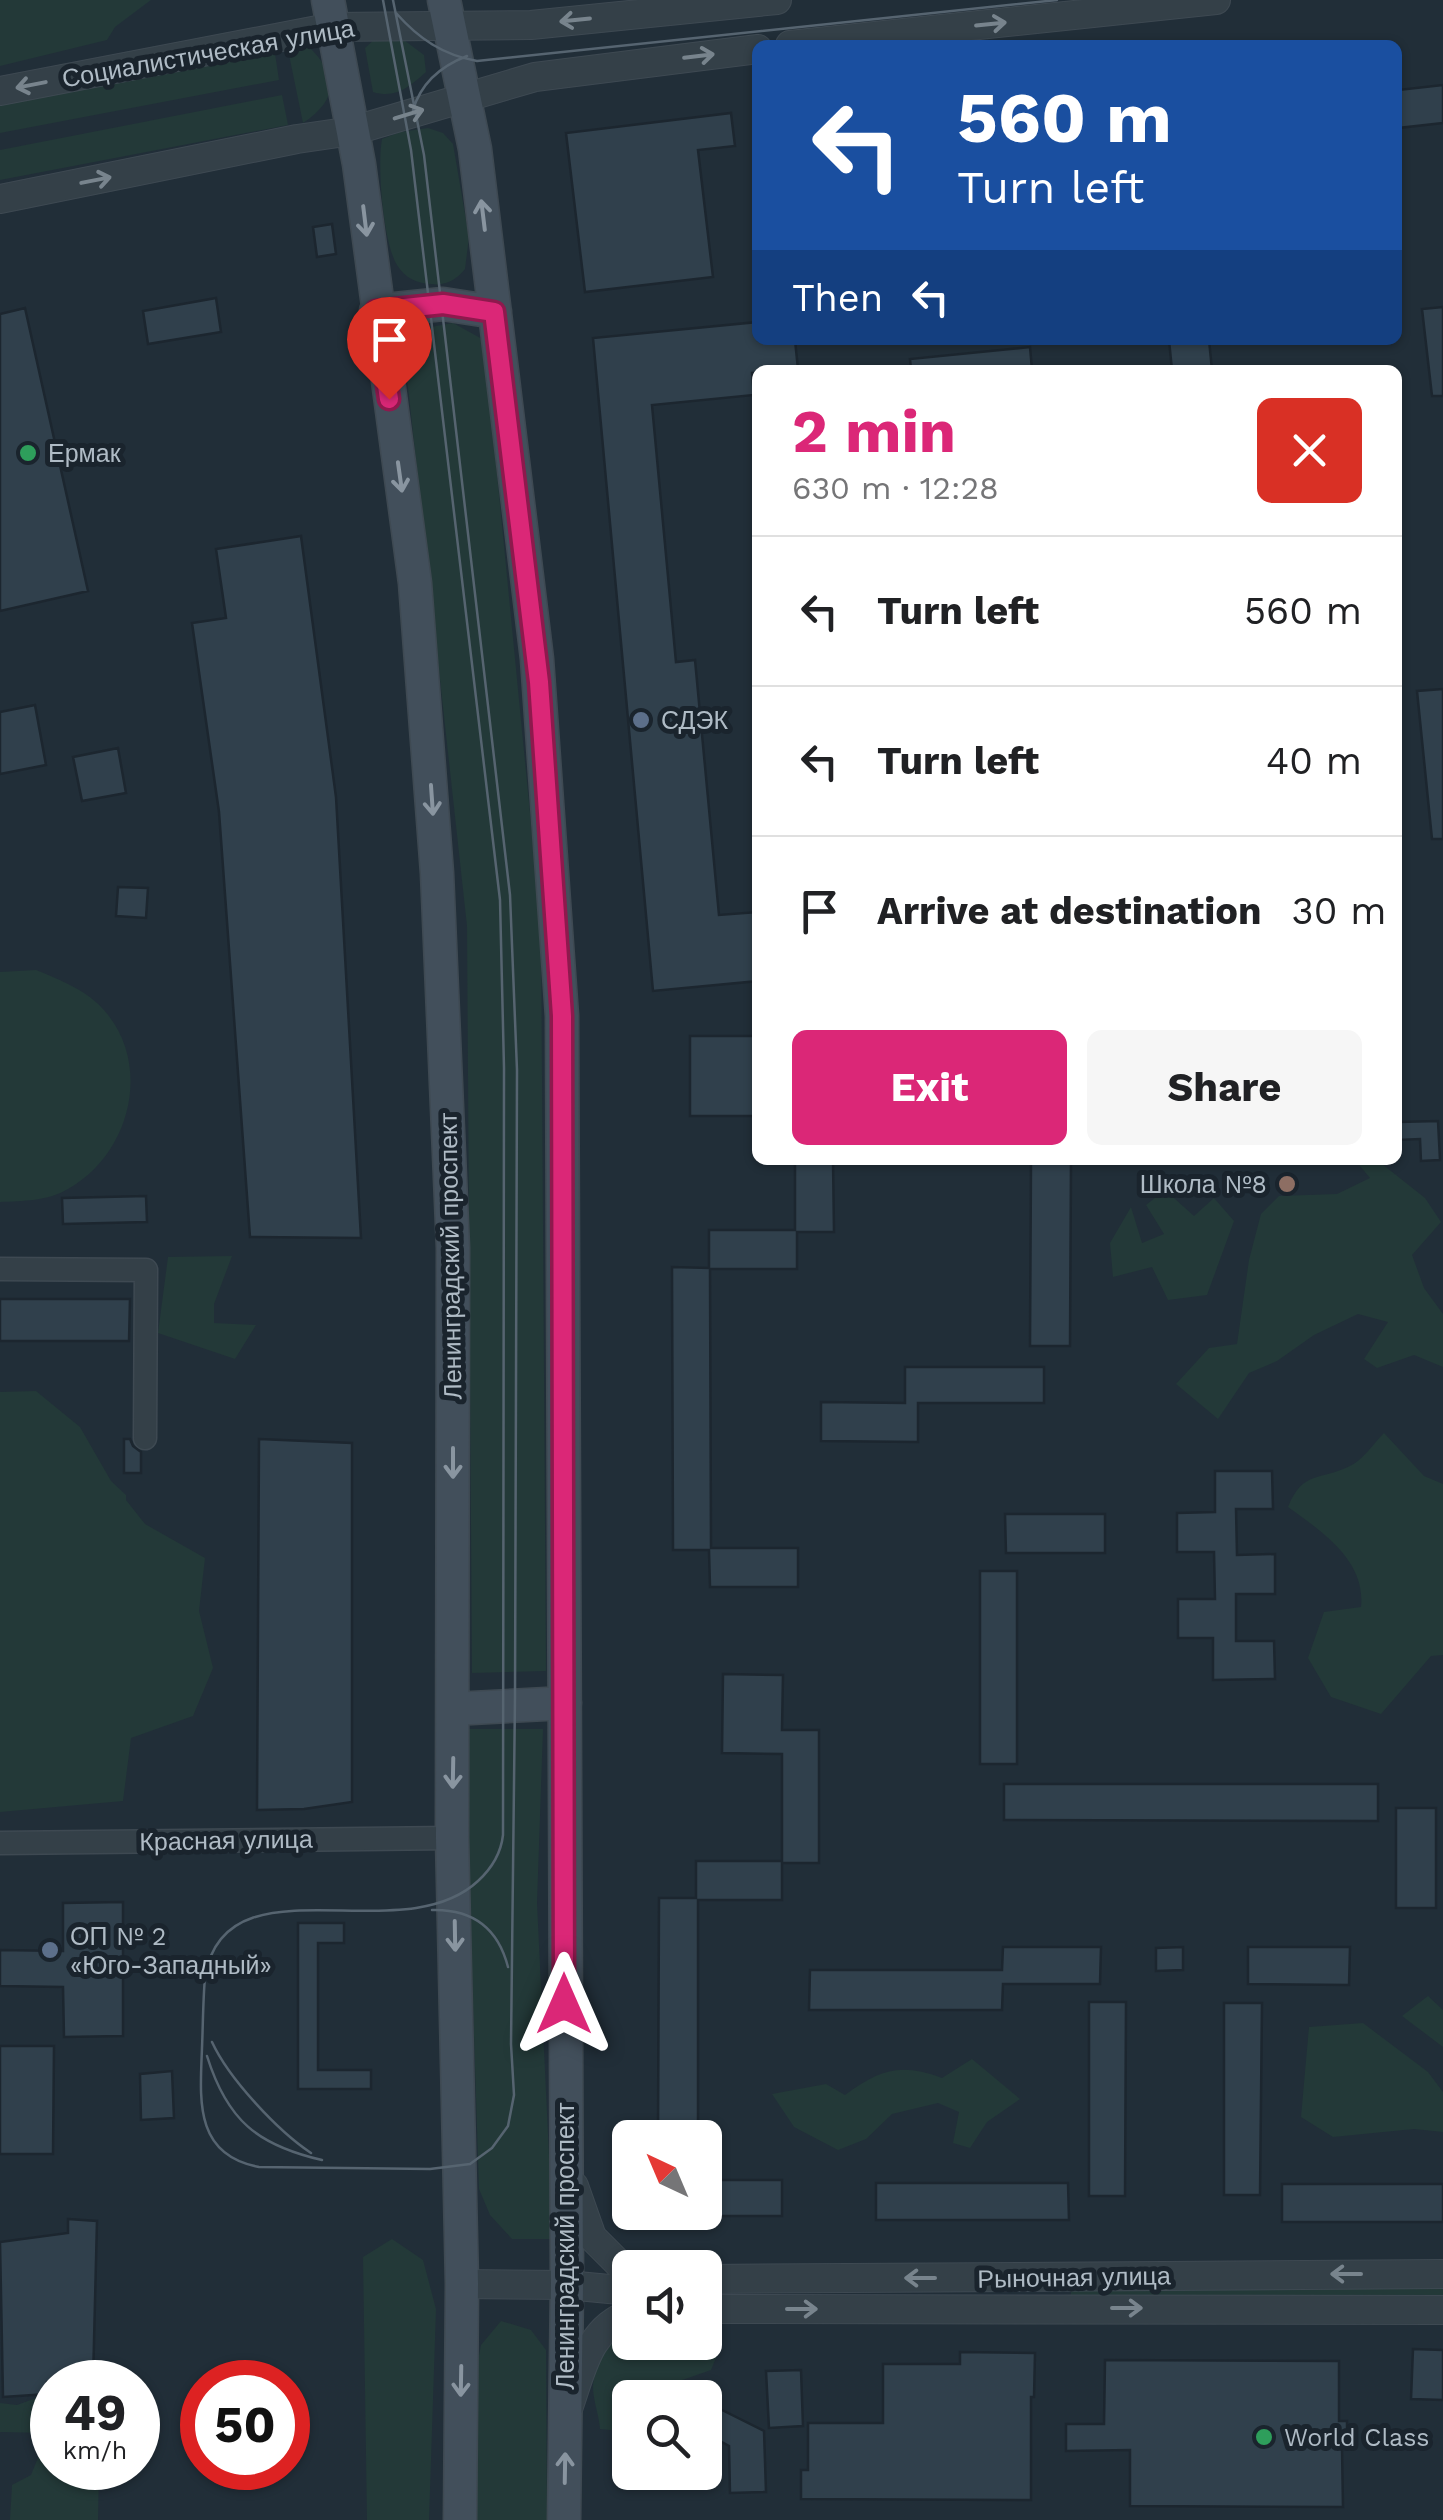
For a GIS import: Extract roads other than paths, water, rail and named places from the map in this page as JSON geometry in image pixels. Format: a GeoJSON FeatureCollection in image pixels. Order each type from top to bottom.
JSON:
{"type":"FeatureCollection","features":[{"type":"Feature","properties":{"kind":"main road","name":"Ленинградский проспект"},"geometry":{"type":"LineString","coordinates":[[446,12],[466,96],[539,682],[562,1016],[567,2286],[564,2520]]}},
{"type":"Feature","properties":{"kind":"main road","name":"Ленинградский проспект"},"geometry":{"type":"LineString","coordinates":[[330,13],[352,131],[415,583],[436,874],[454,1248],[452,1838],[462,2284],[460,2520]]}},
{"type":"Feature","properties":{"kind":"main road"},"geometry":{"type":"LineString","coordinates":[[376,311],[443,304],[494,312]]}},
{"type":"Feature","properties":{"kind":"main road"},"geometry":{"type":"LineString","coordinates":[[454,1709],[565,1703]]}},
{"type":"Feature","properties":{"kind":"street","name":"Социалистическая улица"},"geometry":{"type":"LineString","coordinates":[[0,91],[330,13],[446,12],[531,25],[776,0]]}},
{"type":"Feature","properties":{"kind":"street"},"geometry":{"type":"LineString","coordinates":[[837,40],[1216,0]]}},
{"type":"Feature","properties":{"kind":"street"},"geometry":{"type":"LineString","coordinates":[[0,199],[352,131],[535,77],[752,50]]}},
{"type":"Feature","properties":{"kind":"street"},"geometry":{"type":"LineString","coordinates":[[0,1269],[146,1270],[144,1438]]}},
{"type":"Feature","properties":{"kind":"street","name":"Красная улица"},"geometry":{"type":"LineString","coordinates":[[0,1843],[452,1838]]}},
{"type":"Feature","properties":{"kind":"street"},"geometry":{"type":"LineString","coordinates":[[565,2146],[587,2229],[612,2265]]}},
{"type":"Feature","properties":{"kind":"street","name":"Рыночная улица"},"geometry":{"type":"LineString","coordinates":[[722,2278],[1443,2274]]}},
{"type":"Feature","properties":{"kind":"street"},"geometry":{"type":"LineString","coordinates":[[1049,2308],[1053,2278]]}},
{"type":"Feature","properties":{"kind":"street"},"geometry":{"type":"LineString","coordinates":[[462,2284],[612,2290]]}},
{"type":"Feature","properties":{"kind":"street","name":"Рыночная улица"},"geometry":{"type":"LineString","coordinates":[[722,2309],[1443,2310]]}},
{"type":"Feature","properties":{"kind":"street"},"geometry":{"type":"LineString","coordinates":[[565,2416],[594,2340],[612,2318]]}},
{"type":"Feature","properties":{"kind":"tram line"},"geometry":{"type":"LineString","coordinates":[[383,0],[411,150],[500,900],[504,1068],[503,1835],[498,1854],[483,1876],[445,1901],[406,1909],[280,1912],[245,1921],[219,1941],[205,1977],[201,2068],[205,2122],[222,2151],[259,2167],[430,2169],[470,2164],[492,2148],[508,2126],[514,2095],[511,2044],[517,1070],[510,895],[424,155],[393,0]]}},
{"type":"Feature","properties":{"kind":"tram line"},"geometry":{"type":"LineString","coordinates":[[396,13],[432,44],[477,61],[1057,0]]}},
{"type":"Feature","properties":{"kind":"tram line"},"geometry":{"type":"LineString","coordinates":[[413,110],[433,77],[467,56]]}},
{"type":"Feature","properties":{"kind":"tram line"},"geometry":{"type":"LineString","coordinates":[[432,1910],[459,1913],[481,1924],[498,1942],[508,1967]]}},
{"type":"Feature","properties":{"kind":"tram line"},"geometry":{"type":"LineString","coordinates":[[212,2042],[256,2103],[311,2153]]}},
{"type":"Feature","properties":{"kind":"tram line"},"geometry":{"type":"LineString","coordinates":[[207,2056],[224,2097],[248,2126],[279,2146],[322,2160]]}},
{"type":"Feature","properties":{"kind":"place","name":"Ермак"},"geometry":{"type":"Point","coordinates":[28,453]}},
{"type":"Feature","properties":{"kind":"place","name":"СДЭК"},"geometry":{"type":"Point","coordinates":[641,720]}},
{"type":"Feature","properties":{"kind":"place","name":"Школа №8"},"geometry":{"type":"Point","coordinates":[1287,1184]}},
{"type":"Feature","properties":{"kind":"place","name":"ОП № 2 «Юго-Западный»"},"geometry":{"type":"Point","coordinates":[50,1950]}},
{"type":"Feature","properties":{"kind":"place","name":"World Class"},"geometry":{"type":"Point","coordinates":[1264,2437]}}]}
